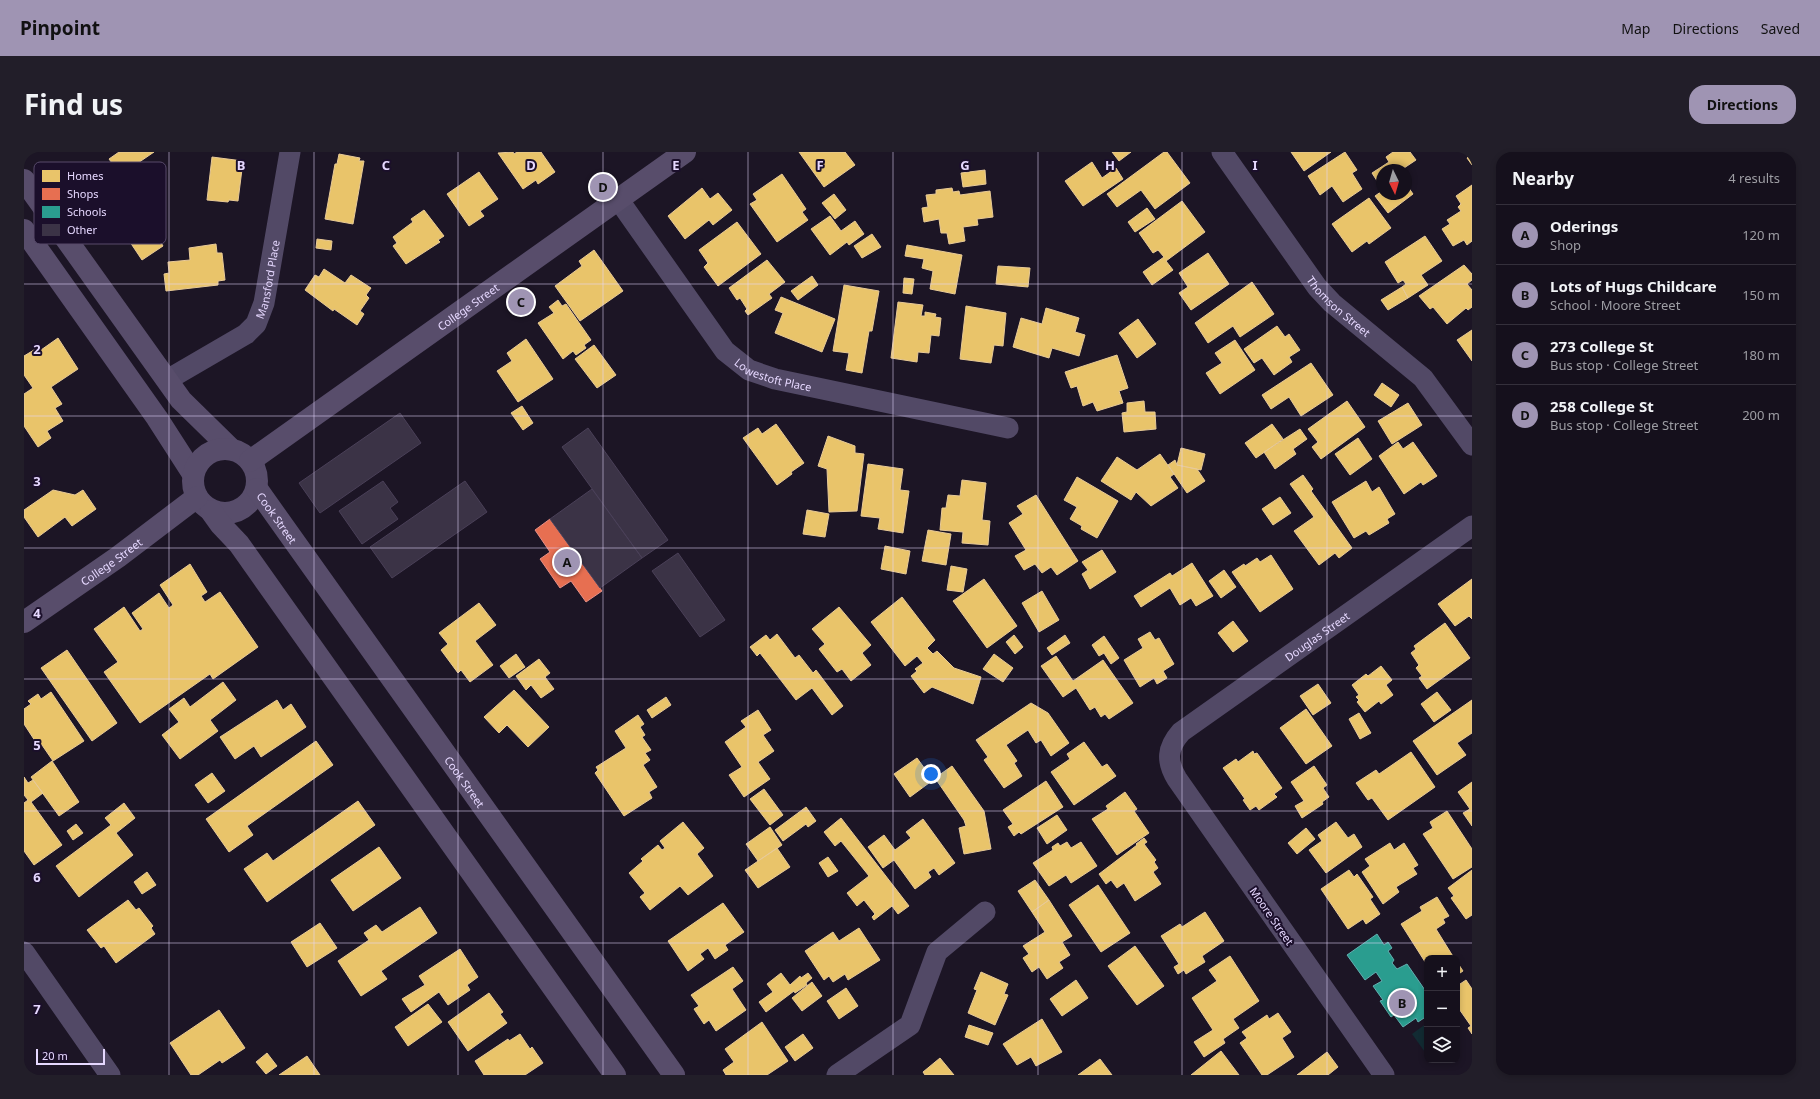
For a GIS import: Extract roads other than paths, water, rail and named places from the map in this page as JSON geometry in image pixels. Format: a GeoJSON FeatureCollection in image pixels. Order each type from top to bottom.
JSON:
{"type":"FeatureCollection","features":[{"type":"Feature","properties":{"kind":"street","name":"Mansford Place"},"geometry":{"type":"LineString","coordinates":[[167,380],[246,334],[256,324],[264,303],[290,152]]}},
{"type":"Feature","properties":{"kind":"street","name":"College Street"},"geometry":{"type":"LineString","coordinates":[[250,461],[684,152]]}},
{"type":"Feature","properties":{"kind":"street","name":"Thomson Street"},"geometry":{"type":"LineString","coordinates":[[1222,152],[1317,287],[1332,303],[1423,378],[1472,445]]}},
{"type":"Feature","properties":{"kind":"street"},"geometry":{"type":"LineString","coordinates":[[24,180],[34,194]]}},
{"type":"Feature","properties":{"kind":"street","name":"Lowestoft Place"},"geometry":{"type":"LineString","coordinates":[[618,199],[725,351],[749,370],[775,379],[1008,428]]}},
{"type":"Feature","properties":{"kind":"street"},"geometry":{"type":"LineString","coordinates":[[24,230],[123,370],[193,474]]}},
{"type":"Feature","properties":{"kind":"street"},"geometry":{"type":"LineString","coordinates":[[70,244],[181,400],[231,449],[245,455],[257,474],[257,489],[247,505],[240,510],[230,512],[204,504]]}},
{"type":"Feature","properties":{"kind":"street"},"geometry":{"type":"LineString","coordinates":[[123,370],[148,353]]}},
{"type":"Feature","properties":{"kind":"street"},"geometry":{"type":"LineString","coordinates":[[231,449],[221,449],[211,452],[203,457],[196,465],[193,474],[193,486],[204,504],[220,525],[240,544],[615,1075]]}},
{"type":"Feature","properties":{"kind":"street","name":"Cook Street"},"geometry":{"type":"LineString","coordinates":[[257,489],[674,1075]]}},
{"type":"Feature","properties":{"kind":"street","name":"College Street"},"geometry":{"type":"LineString","coordinates":[[24,622],[118,557],[204,504]]}},
{"type":"Feature","properties":{"kind":"street","name":"Douglas Street"},"geometry":{"type":"LineString","coordinates":[[1170,753],[1175,739],[1181,732],[1472,526]]}},
{"type":"Feature","properties":{"kind":"street","name":"Moore Street"},"geometry":{"type":"LineString","coordinates":[[1170,753],[1170,766],[1176,780],[1384,1075]]}},
{"type":"Feature","properties":{"kind":"street"},"geometry":{"type":"LineString","coordinates":[[837,1075],[910,1025],[937,952],[985,912]]}},
{"type":"Feature","properties":{"kind":"street"},"geometry":{"type":"LineString","coordinates":[[24,952],[110,1075]]}},
{"type":"Feature","properties":{"kind":"place","name":"258 College St"},"geometry":{"type":"Point","coordinates":[603,187]}},
{"type":"Feature","properties":{"kind":"place","name":"273 College St"},"geometry":{"type":"Point","coordinates":[521,302]}},
{"type":"Feature","properties":{"kind":"place","name":"Oderings"},"geometry":{"type":"Point","coordinates":[567,562]}},
{"type":"Feature","properties":{"kind":"place","name":"Lots of Hugs Childcare"},"geometry":{"type":"Point","coordinates":[1402,1003]}}]}
